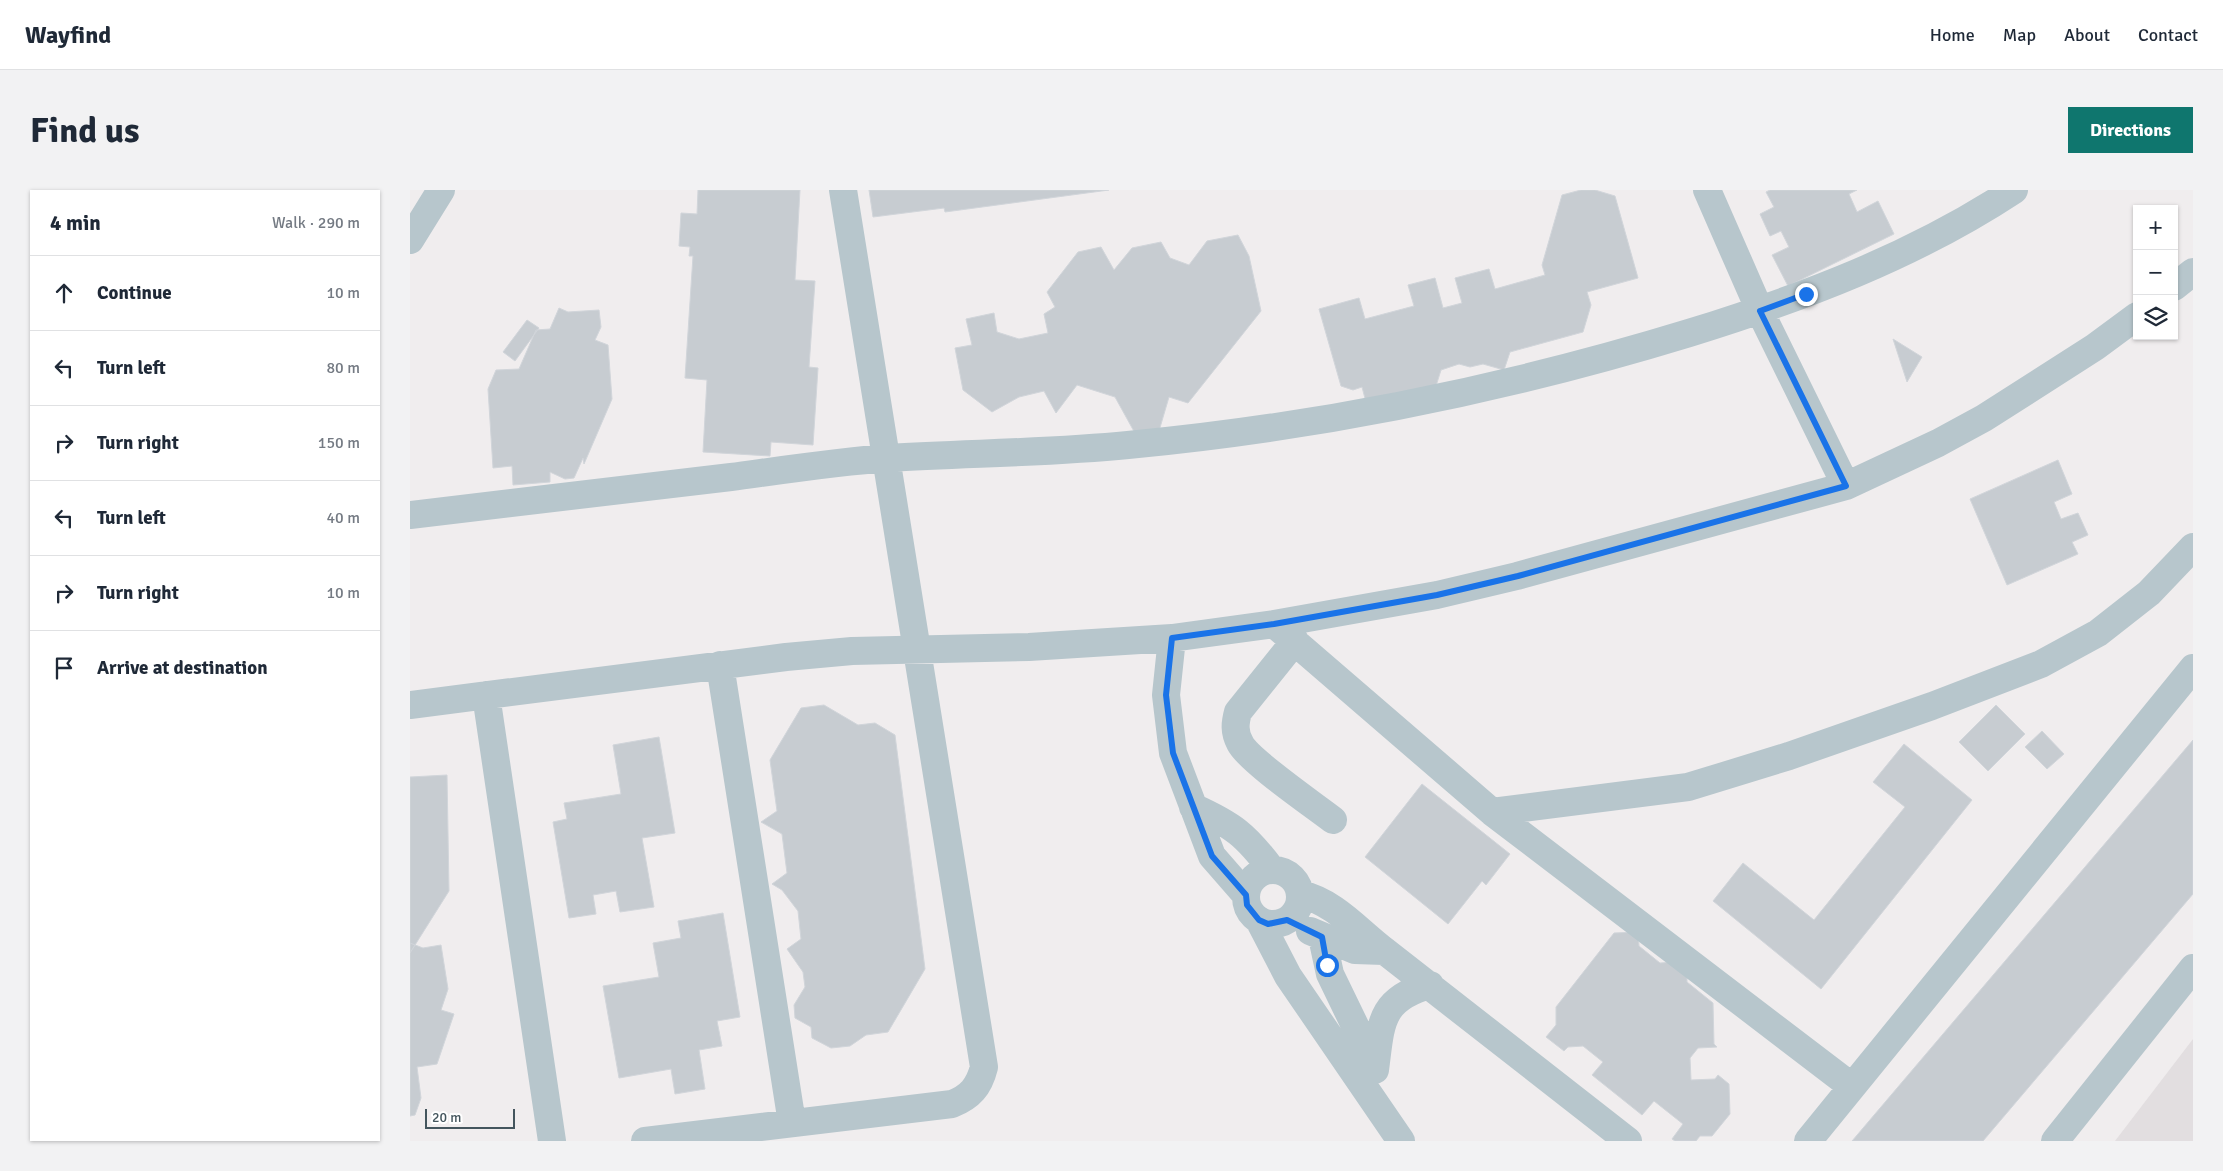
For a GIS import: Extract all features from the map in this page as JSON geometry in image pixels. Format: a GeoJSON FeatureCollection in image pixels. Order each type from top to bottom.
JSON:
{"type":"FeatureCollection","features":[{"type":"Feature","properties":{"kind":"street"},"geometry":{"type":"LineString","coordinates":[[410,240],[441,190]]}},
{"type":"Feature","properties":{"kind":"street"},"geometry":{"type":"LineString","coordinates":[[645,1141],[952,1104],[964,1099],[974,1091],[984,1067],[843,190]]}},
{"type":"Feature","properties":{"kind":"street"},"geometry":{"type":"LineString","coordinates":[[1706,190],[1760,311],[1846,486]]}},
{"type":"Feature","properties":{"kind":"street"},"geometry":{"type":"LineString","coordinates":[[410,514],[886,458],[1014,453],[1127,445],[1239,433],[1350,416],[1461,394],[1557,371],[1760,311],[1865,270],[1922,243],[2014,190]]}},
{"type":"Feature","properties":{"kind":"street"},"geometry":{"type":"LineString","coordinates":[[2178,284],[2193,272]]}},
{"type":"Feature","properties":{"kind":"street"},"geometry":{"type":"LineString","coordinates":[[410,704],[720,665],[852,652],[1029,647],[1172,638],[1274,624],[1437,595],[1518,576],[1846,486],[1938,443],[1984,418],[2071,363],[2133,319]]}},
{"type":"Feature","properties":{"kind":"street"},"geometry":{"type":"LineString","coordinates":[[1492,812],[1688,786],[1861,732],[1985,686],[2041,664],[2098,633],[2150,593],[2193,547]]}},
{"type":"Feature","properties":{"kind":"street"},"geometry":{"type":"LineString","coordinates":[[1274,624],[1492,812],[1851,1086]]}},
{"type":"Feature","properties":{"kind":"street"},"geometry":{"type":"LineString","coordinates":[[1172,638],[1166,695],[1173,753],[1212,856],[1246,895]]}},
{"type":"Feature","properties":{"kind":"street"},"geometry":{"type":"LineString","coordinates":[[1295,642],[1238,712],[1235,723],[1236,734],[1247,753],[1333,820]]}},
{"type":"Feature","properties":{"kind":"street"},"geometry":{"type":"LineString","coordinates":[[720,665],[792,1123]]}},
{"type":"Feature","properties":{"kind":"street"},"geometry":{"type":"LineString","coordinates":[[1808,1141],[2193,668]]}},
{"type":"Feature","properties":{"kind":"street"},"geometry":{"type":"LineString","coordinates":[[486,695],[552,1141]]}},
{"type":"Feature","properties":{"kind":"street"},"geometry":{"type":"LineString","coordinates":[[1194,807],[1239,830],[1253,844],[1272,870]]}},
{"type":"Feature","properties":{"kind":"street"},"geometry":{"type":"LineString","coordinates":[[1259,920],[1268,924],[1287,920],[1295,913],[1300,894],[1297,885],[1290,877],[1272,870],[1262,872],[1248,885],[1247,905],[1259,920],[1288,976],[1401,1141]]}},
{"type":"Feature","properties":{"kind":"street"},"geometry":{"type":"LineString","coordinates":[[1300,894],[1323,901],[1384,951],[1628,1141]]}},
{"type":"Feature","properties":{"kind":"street"},"geometry":{"type":"LineString","coordinates":[[1287,920],[1355,950],[1384,951]]}},
{"type":"Feature","properties":{"kind":"street"},"geometry":{"type":"LineString","coordinates":[[1322,937],[1330,974],[1375,1066]]}},
{"type":"Feature","properties":{"kind":"street"},"geometry":{"type":"LineString","coordinates":[[2055,1141],[2193,968]]}},
{"type":"Feature","properties":{"kind":"street"},"geometry":{"type":"LineString","coordinates":[[1371,1096],[1384,1015],[1394,1001],[1409,991],[1430,985]]}},
{"type":"Feature","properties":{"kind":"shaded area"},"geometry":{"type":"Polygon","coordinates":[[[2193,1039],[2193,1141],[2115,1141],[2193,1039]]]}},
{"type":"Feature","properties":{"kind":"building"},"geometry":{"type":"Polygon","coordinates":[[[698,190],[800,190],[795,280],[815,281],[809,367],[818,368],[813,445],[771,442],[770,456],[703,452],[707,380],[685,378],[693,256],[689,256],[690,247],[679,246],[681,213],[697,214],[698,190]]]}},
{"type":"Feature","properties":{"kind":"building"},"geometry":{"type":"Polygon","coordinates":[[[869,190],[1109,190],[945,212],[944,208],[873,217],[869,190]]]}},
{"type":"Feature","properties":{"kind":"building"},"geometry":{"type":"Polygon","coordinates":[[[1581,190],[1595,190],[1615,196],[1638,278],[1587,292],[1591,305],[1583,332],[1510,352],[1504,370],[1483,364],[1470,367],[1459,364],[1441,370],[1436,386],[1367,406],[1362,387],[1353,390],[1341,386],[1319,309],[1359,298],[1365,319],[1414,306],[1408,285],[1435,278],[1443,308],[1462,303],[1455,278],[1489,269],[1495,289],[1545,275],[1542,265],[1562,195],[1581,190]]]}},
{"type":"Feature","properties":{"kind":"building"},"geometry":{"type":"Polygon","coordinates":[[[1770,190],[1857,190],[1849,194],[1857,212],[1878,201],[1894,234],[1788,286],[1772,255],[1789,247],[1781,231],[1770,236],[1760,214],[1774,207],[1766,192],[1770,190]]]}},
{"type":"Feature","properties":{"kind":"building"},"geometry":{"type":"Polygon","coordinates":[[[1238,235],[1249,256],[1261,311],[1188,403],[1169,397],[1159,431],[1136,435],[1115,397],[1077,385],[1056,413],[1044,391],[1019,397],[992,412],[963,390],[955,348],[972,345],[966,319],[994,313],[997,332],[1019,339],[1048,333],[1044,314],[1055,307],[1047,292],[1078,252],[1101,247],[1114,270],[1132,248],[1161,242],[1170,258],[1189,265],[1207,241],[1238,235]]]}},
{"type":"Feature","properties":{"kind":"building"},"geometry":{"type":"Polygon","coordinates":[[[559,308],[568,312],[599,310],[601,327],[595,340],[608,345],[612,399],[584,464],[583,458],[574,478],[565,479],[550,472],[550,482],[513,485],[512,466],[493,468],[488,389],[496,370],[519,369],[536,330],[550,329],[559,308]]]}},
{"type":"Feature","properties":{"kind":"building"},"geometry":{"type":"Polygon","coordinates":[[[527,320],[539,328],[515,361],[503,352],[527,320]]]}},
{"type":"Feature","properties":{"kind":"building"},"geometry":{"type":"Polygon","coordinates":[[[1893,339],[1922,357],[1907,382],[1893,339]]]}},
{"type":"Feature","properties":{"kind":"building"},"geometry":{"type":"Polygon","coordinates":[[[2058,460],[2072,494],[2054,502],[2061,519],[2078,513],[2088,535],[2072,542],[2078,554],[2007,585],[1970,499],[2058,460]]]}},
{"type":"Feature","properties":{"kind":"building"},"geometry":{"type":"Polygon","coordinates":[[[824,705],[858,725],[875,723],[895,735],[925,969],[888,1032],[866,1035],[850,1046],[831,1048],[812,1038],[811,1027],[795,1018],[794,1005],[805,987],[803,972],[787,949],[801,939],[798,911],[782,890],[772,884],[787,873],[782,834],[761,822],[777,811],[770,760],[801,708],[824,705]]]}},
{"type":"Feature","properties":{"kind":"building"},"geometry":{"type":"Polygon","coordinates":[[[1996,705],[2025,734],[1988,771],[1959,742],[1996,705]]]}},
{"type":"Feature","properties":{"kind":"building"},"geometry":{"type":"Polygon","coordinates":[[[2042,731],[2064,754],[2047,769],[2025,747],[2042,731]]]}},
{"type":"Feature","properties":{"kind":"building"},"geometry":{"type":"Polygon","coordinates":[[[659,737],[675,833],[642,838],[654,907],[620,912],[616,891],[593,895],[596,914],[569,918],[553,822],[567,819],[564,803],[621,794],[613,745],[659,737]]]}},
{"type":"Feature","properties":{"kind":"building"},"geometry":{"type":"Polygon","coordinates":[[[2193,740],[2193,894],[1983,1141],[1852,1141],[2193,740]]]}},
{"type":"Feature","properties":{"kind":"building"},"geometry":{"type":"Polygon","coordinates":[[[1904,744],[1972,800],[1821,989],[1713,901],[1743,863],[1814,920],[1905,807],[1873,782],[1904,744]]]}},
{"type":"Feature","properties":{"kind":"building"},"geometry":{"type":"Polygon","coordinates":[[[447,775],[449,891],[410,953],[410,777],[447,775]]]}},
{"type":"Feature","properties":{"kind":"building"},"geometry":{"type":"Polygon","coordinates":[[[1422,784],[1510,854],[1486,885],[1482,881],[1448,924],[1365,857],[1422,784]]]}},
{"type":"Feature","properties":{"kind":"building"},"geometry":{"type":"Polygon","coordinates":[[[723,913],[740,1017],[717,1021],[722,1046],[699,1050],[705,1089],[675,1094],[671,1069],[619,1078],[603,986],[659,977],[653,943],[681,938],[678,921],[723,913]]]}},
{"type":"Feature","properties":{"kind":"building"},"geometry":{"type":"Polygon","coordinates":[[[1638,932],[1639,946],[1660,963],[1674,962],[1687,973],[1687,982],[1713,1003],[1714,1044],[1717,1047],[1698,1048],[1690,1058],[1691,1080],[1715,1079],[1718,1075],[1729,1084],[1730,1114],[1712,1136],[1700,1136],[1696,1141],[1675,1141],[1672,1139],[1683,1124],[1654,1101],[1642,1115],[1592,1075],[1603,1062],[1583,1046],[1568,1047],[1564,1051],[1546,1037],[1556,1025],[1556,1007],[1614,933],[1638,932]]]}},
{"type":"Feature","properties":{"kind":"building"},"geometry":{"type":"Polygon","coordinates":[[[410,943],[423,948],[441,945],[448,989],[441,1010],[454,1014],[437,1064],[417,1067],[421,1098],[415,1115],[410,1116],[410,943]]]}},
{"type":"Feature","properties":{"kind":"route"},"geometry":{"type":"LineString","coordinates":[[1327,965],[1322,937],[1287,920],[1278,924],[1268,924],[1259,920],[1252,914],[1247,905],[1246,895],[1223,872],[1212,856],[1173,753],[1166,695],[1172,638],[1274,624],[1437,595],[1518,576],[1846,486],[1760,311],[1806,294]]}}]}
